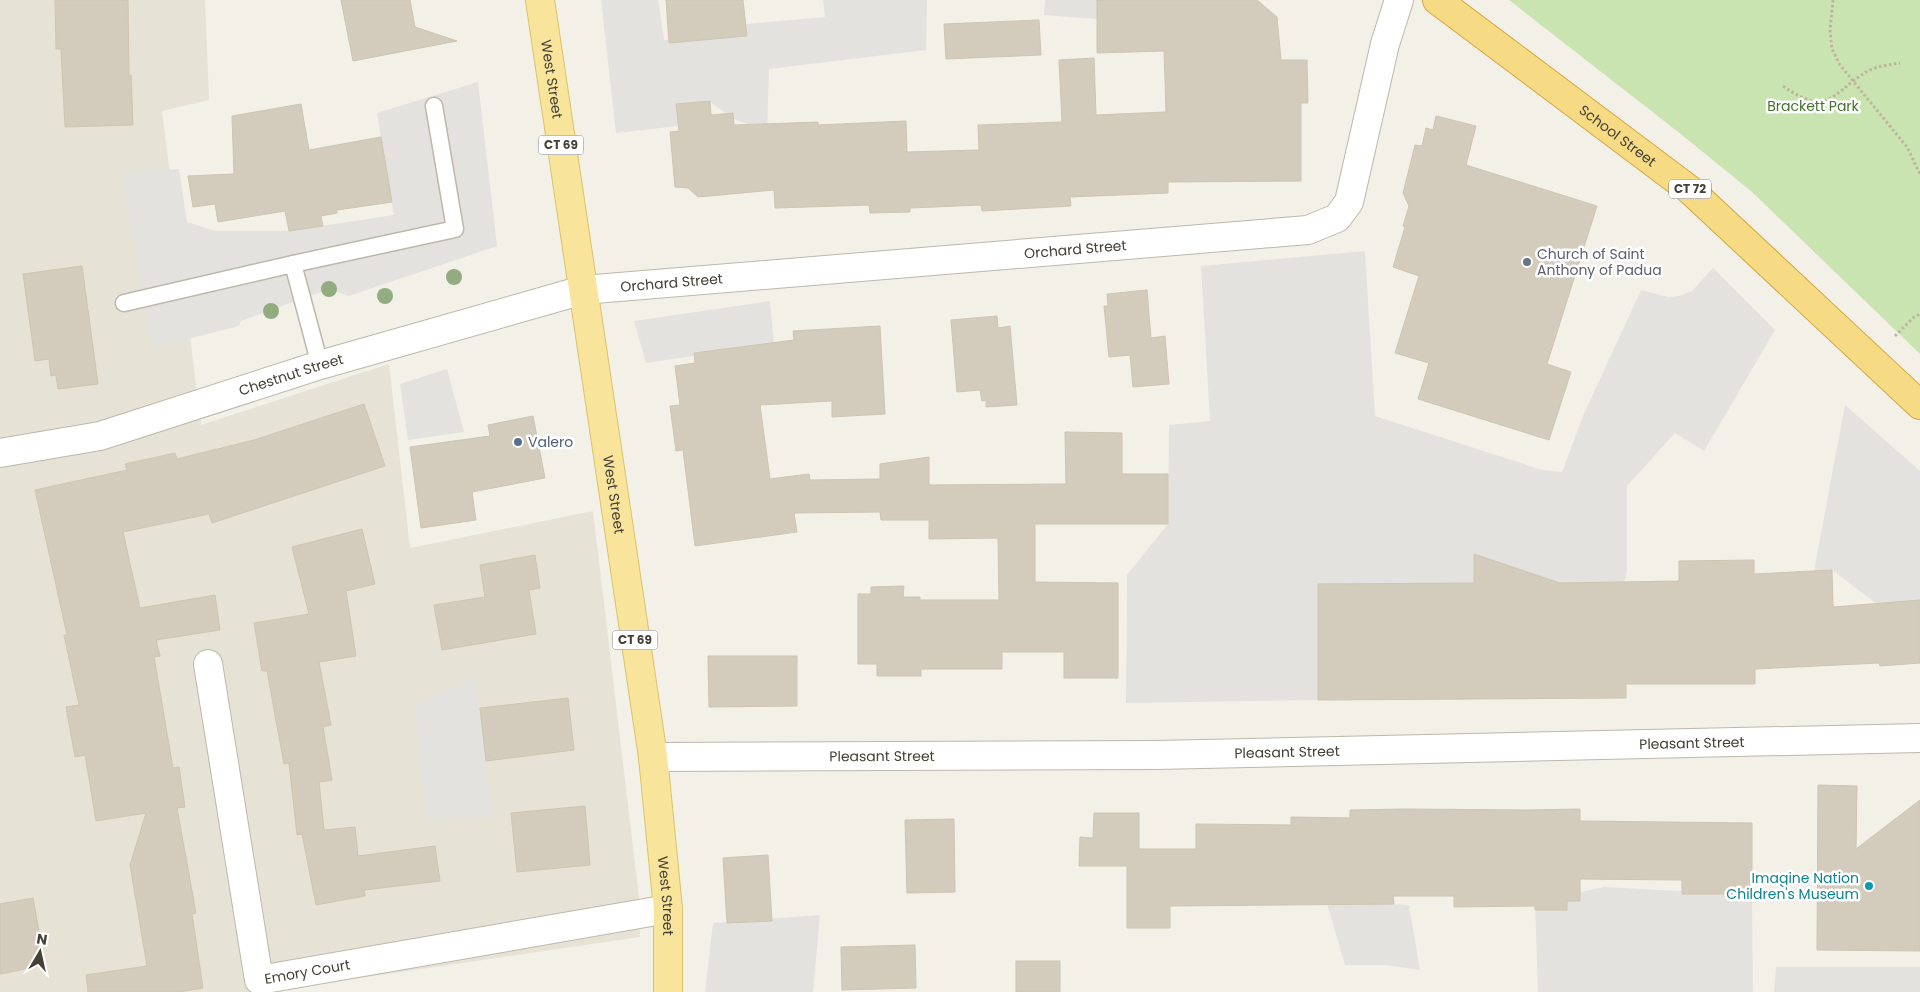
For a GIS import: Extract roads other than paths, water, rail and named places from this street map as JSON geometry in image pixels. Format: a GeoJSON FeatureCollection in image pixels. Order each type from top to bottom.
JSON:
{"type":"FeatureCollection","features":[{"type":"Feature","properties":{"kind":"highway","name":"School Street"},"geometry":{"type":"LineString","coordinates":[[1437,0],[1690,190],[1920,405]]}},
{"type":"Feature","properties":{"kind":"main road","name":"West Street"},"geometry":{"type":"LineString","coordinates":[[540,0],[653,757],[668,908],[668,992]]}},
{"type":"Feature","properties":{"kind":"street","name":"Orchard Street"},"geometry":{"type":"LineString","coordinates":[[582,290],[1308,230],[1337,218],[1349,202],[1385,44],[1399,0]]}},
{"type":"Feature","properties":{"kind":"street","name":"Chestnut Street"},"geometry":{"type":"LineString","coordinates":[[0,453],[100,436],[320,365],[582,290]]}},
{"type":"Feature","properties":{"kind":"street","name":"Emory Court"},"geometry":{"type":"LineString","coordinates":[[208,664],[259,980],[668,908]]}},
{"type":"Feature","properties":{"kind":"street","name":"Pleasant Street"},"geometry":{"type":"LineString","coordinates":[[653,757],[1156,755],[1920,738]]}},
{"type":"Feature","properties":{"kind":"lane"},"geometry":{"type":"LineString","coordinates":[[124,304],[292,264],[455,229],[434,106]]}},
{"type":"Feature","properties":{"kind":"lane"},"geometry":{"type":"LineString","coordinates":[[292,264],[320,365]]}},
{"type":"Feature","properties":{"kind":"place","name":"Church of Saint Anthony of Padua"},"geometry":{"type":"Point","coordinates":[1527,262]}},
{"type":"Feature","properties":{"kind":"place","name":"Valero"},"geometry":{"type":"Point","coordinates":[518,442]}},
{"type":"Feature","properties":{"kind":"place","name":"Imagine Nation Children's Museum"},"geometry":{"type":"Point","coordinates":[1869,886]}},
{"type":"Feature","properties":{"kind":"park label","name":"Brackett Park"},"geometry":{"type":"Point","coordinates":[1813,106]}}]}
